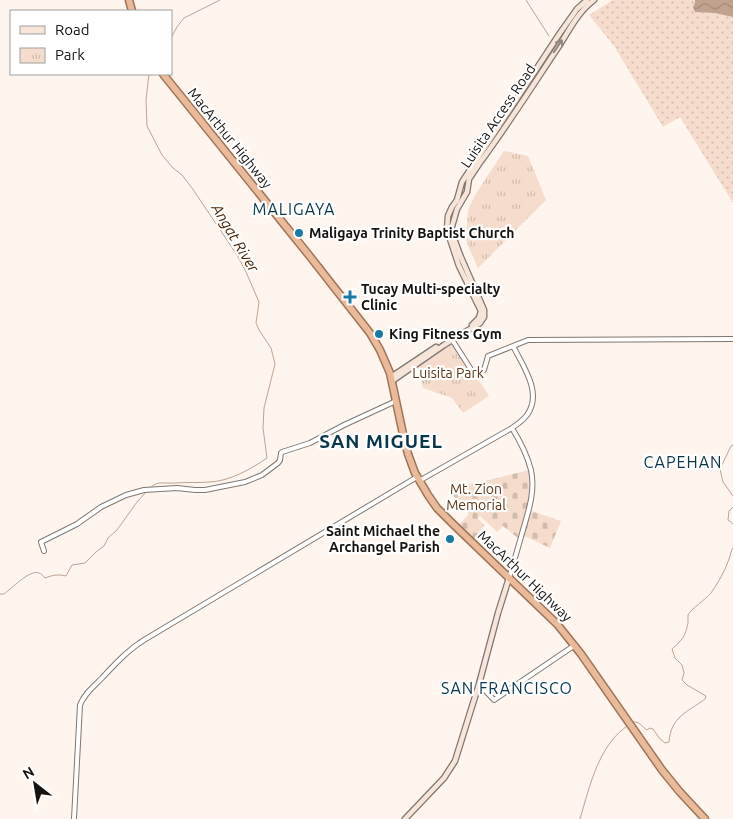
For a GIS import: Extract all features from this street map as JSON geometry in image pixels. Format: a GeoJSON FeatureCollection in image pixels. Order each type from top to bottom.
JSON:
{"type":"FeatureCollection","features":[{"type":"Feature","properties":{"kind":"highway","name":"MacArthur Highway"},"geometry":{"type":"LineString","coordinates":[[164,75],[370,333],[382,354],[391,379],[408,454],[418,479],[433,501],[445,516],[557,624],[575,645],[662,770],[705,819]]}},
{"type":"Feature","properties":{"kind":"main road","name":"Luisita Access Road"},"geometry":{"type":"LineString","coordinates":[[391,379],[477,322],[480,311],[459,266],[448,234],[447,226],[450,212],[457,200],[462,182],[560,33],[577,9],[587,0]]}},
{"type":"Feature","properties":{"kind":"main road","name":"Luisita Access Road"},"geometry":{"type":"LineString","coordinates":[[451,339],[480,323],[484,317],[483,305],[473,287],[451,230],[457,209],[467,192],[469,179],[574,21],[586,6],[594,0]]}},
{"type":"Feature","properties":{"kind":"main road"},"geometry":{"type":"LineString","coordinates":[[405,819],[444,778],[452,765],[479,684],[496,618],[509,578]]}},
{"type":"Feature","properties":{"kind":"street"},"geometry":{"type":"LineString","coordinates":[[451,339],[474,373],[484,370],[488,356],[528,340],[733,339]]}},
{"type":"Feature","properties":{"kind":"street"},"geometry":{"type":"LineString","coordinates":[[74,819],[80,705],[84,697],[120,659],[144,640],[418,479],[521,422],[529,413],[533,395],[530,381],[513,346]]}},
{"type":"Feature","properties":{"kind":"street"},"geometry":{"type":"LineString","coordinates":[[44,551],[41,542],[77,524],[101,507],[122,496],[147,490],[178,488],[201,490],[249,481],[278,463],[282,452],[310,443],[396,401]]}},
{"type":"Feature","properties":{"kind":"street"},"geometry":{"type":"LineString","coordinates":[[509,578],[532,496],[531,471],[526,453],[512,428]]}},
{"type":"Feature","properties":{"kind":"street"},"geometry":{"type":"LineString","coordinates":[[479,684],[494,700],[575,645]]}},
{"type":"Feature","properties":{"kind":"green space"},"geometry":{"type":"Polygon","coordinates":[[[613,0],[733,0],[733,203],[680,117],[663,127],[614,46],[589,15],[613,0]]]}},
{"type":"Feature","properties":{"kind":"green space"},"geometry":{"type":"Polygon","coordinates":[[[504,151],[528,156],[546,200],[478,268],[466,239],[468,210],[475,195],[504,151]]]}},
{"type":"Feature","properties":{"kind":"green space","name":"Luisita Park"},"geometry":{"type":"Polygon","coordinates":[[[454,342],[489,396],[463,413],[452,398],[423,388],[418,365],[454,342]]]}},
{"type":"Feature","properties":{"kind":"green space","name":"Mt. Zion Memorial"},"geometry":{"type":"Polygon","coordinates":[[[529,470],[529,497],[519,539],[503,526],[497,532],[480,516],[478,518],[484,525],[473,540],[458,526],[468,515],[468,512],[464,505],[451,494],[448,488],[529,470]]]}},
{"type":"Feature","properties":{"kind":"green space"},"geometry":{"type":"Polygon","coordinates":[[[529,510],[561,521],[550,548],[522,535],[529,510]]]}},
{"type":"Feature","properties":{"kind":"water"},"geometry":{"type":"Polygon","coordinates":[[[695,0],[733,0],[733,17],[715,13],[695,12],[693,7],[695,0]]]}},
{"type":"Feature","properties":{"kind":"waterway","name":"Angat River"},"geometry":{"type":"LineString","coordinates":[[172,36],[184,18],[220,0]]}},
{"type":"Feature","properties":{"kind":"waterway"},"geometry":{"type":"LineString","coordinates":[[526,0],[549,36]]}},
{"type":"Feature","properties":{"kind":"waterway","name":"Angat River"},"geometry":{"type":"LineString","coordinates":[[149,75],[146,100],[147,126],[162,155],[192,188],[237,255],[259,302],[256,323],[271,348],[275,364],[264,408],[263,428],[267,458],[233,477],[218,481],[158,483],[150,488]]}},
{"type":"Feature","properties":{"kind":"waterway"},"geometry":{"type":"LineString","coordinates":[[733,445],[720,469],[723,482],[733,496]]}},
{"type":"Feature","properties":{"kind":"waterway","name":"Angat River"},"geometry":{"type":"LineString","coordinates":[[0,594],[4,594],[31,574],[40,573],[45,578],[56,575],[66,576],[72,565],[85,563],[104,546],[108,538],[117,530],[147,491]]}},
{"type":"Feature","properties":{"kind":"waterway"},"geometry":{"type":"LineString","coordinates":[[733,507],[729,511],[728,520],[733,524]]}},
{"type":"Feature","properties":{"kind":"waterway"},"geometry":{"type":"LineString","coordinates":[[632,722],[639,723],[647,730],[653,729],[665,743],[669,742],[670,733],[677,720],[705,699],[706,696],[682,680],[684,673],[682,665],[675,658],[672,649],[685,635],[689,613],[711,593],[719,581],[733,548]]}},
{"type":"Feature","properties":{"kind":"waterway"},"geometry":{"type":"LineString","coordinates":[[580,819],[601,757],[613,739],[627,726]]}},
{"type":"Feature","properties":{"kind":"place","name":"Maligaya Trinity Baptist Church"},"geometry":{"type":"Point","coordinates":[299,233]}},
{"type":"Feature","properties":{"kind":"place","name":"Tucay Multi-specialty Clinic"},"geometry":{"type":"Point","coordinates":[350,297]}},
{"type":"Feature","properties":{"kind":"place","name":"King Fitness Gym"},"geometry":{"type":"Point","coordinates":[379,334]}},
{"type":"Feature","properties":{"kind":"place","name":"Saint Michael the Archangel Parish"},"geometry":{"type":"Point","coordinates":[450,539]}},
{"type":"Feature","properties":{"kind":"district","name":"MALIGAYA"},"geometry":{"type":"Point","coordinates":[294,209]}},
{"type":"Feature","properties":{"kind":"district","name":"SAN MIGUEL"},"geometry":{"type":"Point","coordinates":[381,441]}},
{"type":"Feature","properties":{"kind":"district","name":"CAPEHAN"},"geometry":{"type":"Point","coordinates":[683,462]}},
{"type":"Feature","properties":{"kind":"district","name":"SAN FRANCISCO"},"geometry":{"type":"Point","coordinates":[507,688]}}]}
